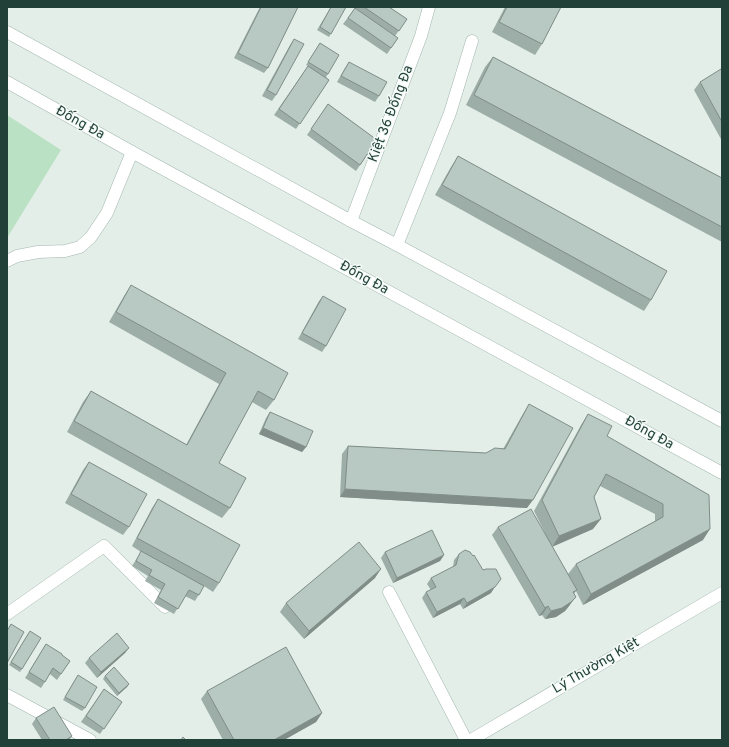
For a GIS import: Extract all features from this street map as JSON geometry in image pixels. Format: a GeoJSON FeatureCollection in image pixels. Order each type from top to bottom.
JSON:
{"type":"FeatureCollection","features":[{"type":"Feature","properties":{"kind":"street","name":"Kiệt 36 Đống Đa"},"geometry":{"type":"LineString","coordinates":[[351,221],[421,36],[429,7]]}},
{"type":"Feature","properties":{"kind":"street"},"geometry":{"type":"LineString","coordinates":[[7,32],[351,221],[397,244],[722,421]]}},
{"type":"Feature","properties":{"kind":"street"},"geometry":{"type":"LineString","coordinates":[[397,244],[450,113],[472,41]]}},
{"type":"Feature","properties":{"kind":"street","name":"Đống Đa"},"geometry":{"type":"LineString","coordinates":[[7,82],[132,152],[722,473]]}},
{"type":"Feature","properties":{"kind":"street"},"geometry":{"type":"LineString","coordinates":[[7,261],[17,256],[38,252],[64,251],[80,247],[91,237],[107,213],[132,152]]}},
{"type":"Feature","properties":{"kind":"street"},"geometry":{"type":"LineString","coordinates":[[7,614],[104,546],[165,607]]}},
{"type":"Feature","properties":{"kind":"street"},"geometry":{"type":"LineString","coordinates":[[389,592],[466,740]]}},
{"type":"Feature","properties":{"kind":"street","name":"Lý Thường Kiệt"},"geometry":{"type":"LineString","coordinates":[[471,740],[722,593]]}},
{"type":"Feature","properties":{"kind":"street"},"geometry":{"type":"LineString","coordinates":[[7,695],[90,740]]}},
{"type":"Feature","properties":{"kind":"green space"},"geometry":{"type":"Polygon","coordinates":[[[7,115],[61,150],[7,238],[7,115]]]}},
{"type":"Feature","properties":{"kind":"building"},"geometry":{"type":"Polygon","coordinates":[[[261,7],[298,7],[268,68],[238,53],[261,7]]]}},
{"type":"Feature","properties":{"kind":"building"},"geometry":{"type":"Polygon","coordinates":[[[331,7],[346,7],[331,34],[320,27],[331,7]]]}},
{"type":"Feature","properties":{"kind":"building"},"geometry":{"type":"Polygon","coordinates":[[[364,7],[389,7],[407,19],[399,31],[364,7]]]}},
{"type":"Feature","properties":{"kind":"building"},"geometry":{"type":"Polygon","coordinates":[[[507,7],[561,7],[542,44],[499,22],[507,7]]]}},
{"type":"Feature","properties":{"kind":"building"},"geometry":{"type":"Polygon","coordinates":[[[355,8],[398,38],[391,48],[348,18],[355,8]]]}},
{"type":"Feature","properties":{"kind":"building"},"geometry":{"type":"Polygon","coordinates":[[[294,39],[304,44],[276,95],[267,90],[294,39]]]}},
{"type":"Feature","properties":{"kind":"building"},"geometry":{"type":"Polygon","coordinates":[[[320,43],[339,55],[328,74],[308,62],[320,43]]]}},
{"type":"Feature","properties":{"kind":"building"},"geometry":{"type":"Polygon","coordinates":[[[493,57],[722,178],[722,227],[474,95],[493,57]]]}},
{"type":"Feature","properties":{"kind":"building"},"geometry":{"type":"Polygon","coordinates":[[[349,62],[387,82],[379,96],[341,76],[349,62]]]}},
{"type":"Feature","properties":{"kind":"building"},"geometry":{"type":"Polygon","coordinates":[[[308,66],[329,80],[300,124],[279,109],[308,66]]]}},
{"type":"Feature","properties":{"kind":"building"},"geometry":{"type":"Polygon","coordinates":[[[721,69],[722,71],[722,122],[700,82],[721,69]]]}},
{"type":"Feature","properties":{"kind":"building"},"geometry":{"type":"Polygon","coordinates":[[[328,104],[377,140],[360,165],[311,129],[328,104]]]}},
{"type":"Feature","properties":{"kind":"building"},"geometry":{"type":"Polygon","coordinates":[[[458,156],[667,271],[651,300],[442,185],[458,156]]]}},
{"type":"Feature","properties":{"kind":"building"},"geometry":{"type":"Polygon","coordinates":[[[131,285],[288,373],[274,400],[258,391],[219,463],[246,478],[230,508],[74,421],[91,391],[187,445],[226,373],[116,312],[131,285]]]}},
{"type":"Feature","properties":{"kind":"building"},"geometry":{"type":"Polygon","coordinates":[[[323,296],[346,309],[326,346],[302,333],[323,296]]]}},
{"type":"Feature","properties":{"kind":"building"},"geometry":{"type":"Polygon","coordinates":[[[529,404],[573,428],[533,500],[345,489],[348,446],[486,453],[495,448],[505,449],[529,404]]]}},
{"type":"Feature","properties":{"kind":"building"},"geometry":{"type":"Polygon","coordinates":[[[270,412],[313,431],[306,447],[263,428],[270,412]]]}},
{"type":"Feature","properties":{"kind":"building"},"geometry":{"type":"Polygon","coordinates":[[[588,414],[612,426],[607,436],[709,495],[710,529],[591,594],[576,564],[663,517],[663,504],[606,474],[594,497],[601,519],[559,536],[542,500],[588,414]]]}},
{"type":"Feature","properties":{"kind":"building"},"geometry":{"type":"Polygon","coordinates":[[[89,462],[147,494],[129,527],[71,494],[89,462]]]}},
{"type":"Feature","properties":{"kind":"building"},"geometry":{"type":"Polygon","coordinates":[[[158,499],[240,545],[219,583],[137,538],[158,499]]]}},
{"type":"Feature","properties":{"kind":"building"},"geometry":{"type":"Polygon","coordinates":[[[531,509],[577,590],[573,592],[576,597],[571,602],[562,608],[551,611],[548,606],[545,608],[498,527],[531,509]]]}},
{"type":"Feature","properties":{"kind":"building"},"geometry":{"type":"Polygon","coordinates":[[[432,530],[444,555],[397,578],[385,552],[432,530]]]}},
{"type":"Feature","properties":{"kind":"building"},"geometry":{"type":"Polygon","coordinates":[[[359,542],[381,569],[309,631],[286,603],[359,542]]]}},
{"type":"Feature","properties":{"kind":"building"},"geometry":{"type":"Polygon","coordinates":[[[465,550],[470,552],[473,556],[474,555],[483,570],[496,569],[501,579],[495,587],[467,603],[464,598],[437,612],[426,592],[436,587],[431,578],[456,565],[459,554],[465,550]]]}},
{"type":"Feature","properties":{"kind":"building"},"geometry":{"type":"Polygon","coordinates":[[[141,551],[204,586],[199,595],[189,590],[178,609],[158,597],[165,584],[149,575],[152,570],[136,561],[141,551]]]}},
{"type":"Feature","properties":{"kind":"building"},"geometry":{"type":"Polygon","coordinates":[[[11,624],[24,632],[7,663],[7,631],[11,624]]]}},
{"type":"Feature","properties":{"kind":"building"},"geometry":{"type":"Polygon","coordinates":[[[30,631],[41,638],[22,669],[11,662],[30,631]]]}},
{"type":"Feature","properties":{"kind":"building"},"geometry":{"type":"Polygon","coordinates":[[[117,633],[129,648],[101,672],[89,658],[117,633]]]}},
{"type":"Feature","properties":{"kind":"building"},"geometry":{"type":"Polygon","coordinates":[[[46,644],[70,661],[61,674],[53,668],[45,682],[29,672],[46,644]]]}},
{"type":"Feature","properties":{"kind":"building"},"geometry":{"type":"Polygon","coordinates":[[[286,647],[322,713],[274,740],[234,740],[207,691],[286,647]]]}},
{"type":"Feature","properties":{"kind":"building"},"geometry":{"type":"Polygon","coordinates":[[[114,667],[129,684],[119,693],[105,676],[114,667]]]}},
{"type":"Feature","properties":{"kind":"building"},"geometry":{"type":"Polygon","coordinates":[[[78,675],[97,687],[85,708],[65,697],[78,675]]]}},
{"type":"Feature","properties":{"kind":"building"},"geometry":{"type":"Polygon","coordinates":[[[104,689],[122,702],[104,729],[86,716],[104,689]]]}},
{"type":"Feature","properties":{"kind":"building"},"geometry":{"type":"Polygon","coordinates":[[[54,707],[72,736],[66,740],[50,740],[36,718],[54,707]]]}}]}
